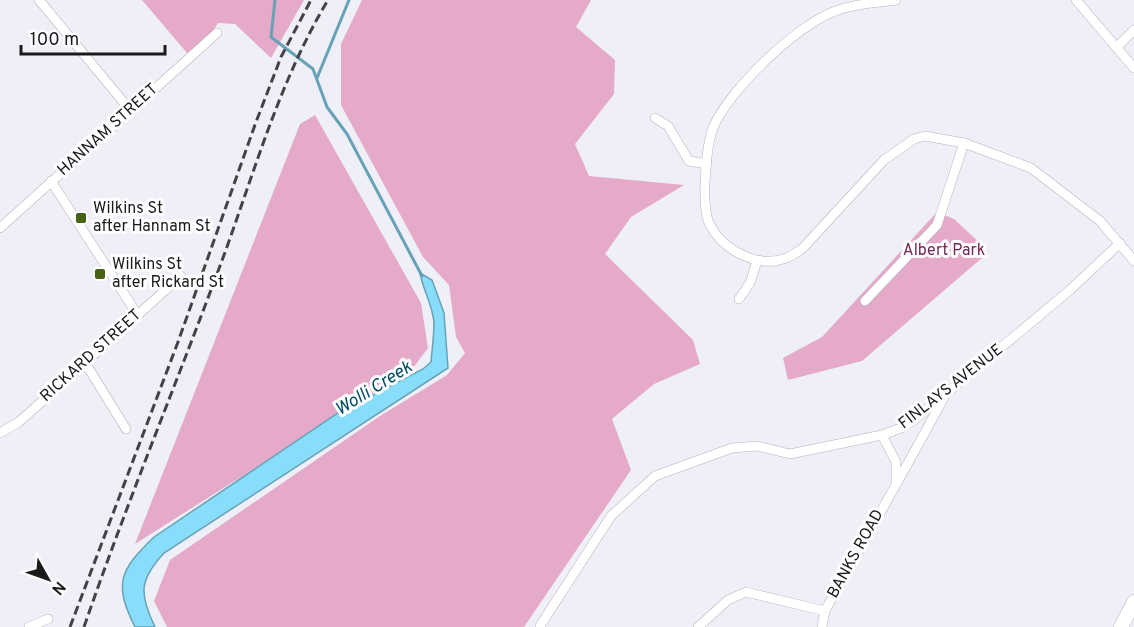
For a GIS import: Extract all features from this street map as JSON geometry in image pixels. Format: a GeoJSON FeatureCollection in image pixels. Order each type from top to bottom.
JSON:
{"type":"FeatureCollection","features":[{"type":"Feature","properties":{"kind":"main road"},"geometry":{"type":"LineString","coordinates":[[1121,627],[1134,602]]}},
{"type":"Feature","properties":{"kind":"street"},"geometry":{"type":"LineString","coordinates":[[39,0],[130,111]]}},
{"type":"Feature","properties":{"kind":"street"},"geometry":{"type":"LineString","coordinates":[[896,0],[834,11],[812,22],[789,38],[724,107],[712,131],[707,164],[706,207],[709,223],[724,243],[757,261],[786,258],[802,249],[884,160],[914,139],[925,136],[964,143],[1032,168],[1100,221],[1134,261]]}},
{"type":"Feature","properties":{"kind":"street"},"geometry":{"type":"LineString","coordinates":[[1076,0],[1134,68]]}},
{"type":"Feature","properties":{"kind":"street"},"geometry":{"type":"LineString","coordinates":[[1117,47],[1134,30]]}},
{"type":"Feature","properties":{"kind":"street","name":"HANNAM STREET"},"geometry":{"type":"LineString","coordinates":[[0,228],[217,33]]}},
{"type":"Feature","properties":{"kind":"street"},"geometry":{"type":"LineString","coordinates":[[655,118],[668,126],[689,161],[707,164]]}},
{"type":"Feature","properties":{"kind":"street"},"geometry":{"type":"LineString","coordinates":[[865,301],[937,225],[964,143]]}},
{"type":"Feature","properties":{"kind":"street"},"geometry":{"type":"LineString","coordinates":[[51,181],[137,314]]}},
{"type":"Feature","properties":{"kind":"street","name":"FINLAYS AVENUE"},"geometry":{"type":"LineString","coordinates":[[540,626],[611,516],[655,476],[732,448],[757,446],[790,454],[901,429],[1070,290],[1120,243]]}},
{"type":"Feature","properties":{"kind":"street"},"geometry":{"type":"LineString","coordinates":[[739,299],[750,283],[757,261]]}},
{"type":"Feature","properties":{"kind":"street","name":"RICKARD STREET"},"geometry":{"type":"LineString","coordinates":[[0,433],[19,422],[180,276]]}},
{"type":"Feature","properties":{"kind":"street"},"geometry":{"type":"LineString","coordinates":[[84,361],[126,429]]}},
{"type":"Feature","properties":{"kind":"street","name":"BANKS ROAD"},"geometry":{"type":"LineString","coordinates":[[822,627],[825,611],[910,462],[946,392]]}},
{"type":"Feature","properties":{"kind":"street"},"geometry":{"type":"LineString","coordinates":[[882,435],[896,462],[896,483]]}},
{"type":"Feature","properties":{"kind":"street"},"geometry":{"type":"LineString","coordinates":[[698,627],[728,600],[746,592],[825,611]]}},
{"type":"Feature","properties":{"kind":"street"},"geometry":{"type":"LineString","coordinates":[[29,627],[48,619]]}},
{"type":"Feature","properties":{"kind":"green space"},"geometry":{"type":"Polygon","coordinates":[[[142,0],[304,0],[271,58],[235,24],[218,23],[205,41],[187,53],[142,0]]]}},
{"type":"Feature","properties":{"kind":"green space"},"geometry":{"type":"Polygon","coordinates":[[[362,0],[591,0],[576,27],[615,60],[614,94],[575,144],[589,176],[684,185],[631,217],[605,254],[693,340],[700,364],[654,384],[612,419],[631,470],[524,627],[167,627],[154,601],[170,560],[380,416],[447,375],[465,353],[456,337],[449,285],[423,257],[341,105],[341,44],[362,0]]]}},
{"type":"Feature","properties":{"kind":"green space"},"geometry":{"type":"Polygon","coordinates":[[[315,115],[421,303],[428,348],[413,368],[135,544],[300,124],[315,115]]]}},
{"type":"Feature","properties":{"kind":"green space","name":"Albert Park"},"geometry":{"type":"Polygon","coordinates":[[[937,212],[954,219],[982,245],[983,257],[862,361],[788,380],[783,358],[822,337],[937,212]]]}},
{"type":"Feature","properties":{"kind":"water"},"geometry":{"type":"Polygon","coordinates":[[[420,273],[432,280],[444,313],[448,368],[164,553],[150,571],[144,588],[146,605],[155,627],[135,627],[124,599],[122,588],[124,578],[127,568],[154,537],[338,413],[423,369],[431,362],[434,323],[420,273]]]}},
{"type":"Feature","properties":{"kind":"waterway","name":"Wolli Creek"},"geometry":{"type":"LineString","coordinates":[[275,0],[271,37],[313,69],[327,107],[347,134],[422,276]]}},
{"type":"Feature","properties":{"kind":"waterway","name":"Wolli Creek"},"geometry":{"type":"LineString","coordinates":[[317,78],[349,0]]}},
{"type":"Feature","properties":{"kind":"railway"},"geometry":{"type":"LineString","coordinates":[[70,627],[178,342],[256,122],[281,57],[311,0]]}},
{"type":"Feature","properties":{"kind":"railway"},"geometry":{"type":"LineString","coordinates":[[84,627],[132,494],[217,274],[266,134],[294,66],[328,0]]}},
{"type":"Feature","properties":{"kind":"place","name":"Wilkins St after Hannam St"},"geometry":{"type":"Point","coordinates":[81,218]}},
{"type":"Feature","properties":{"kind":"place","name":"Wilkins St after Rickard St"},"geometry":{"type":"Point","coordinates":[100,274]}}]}
